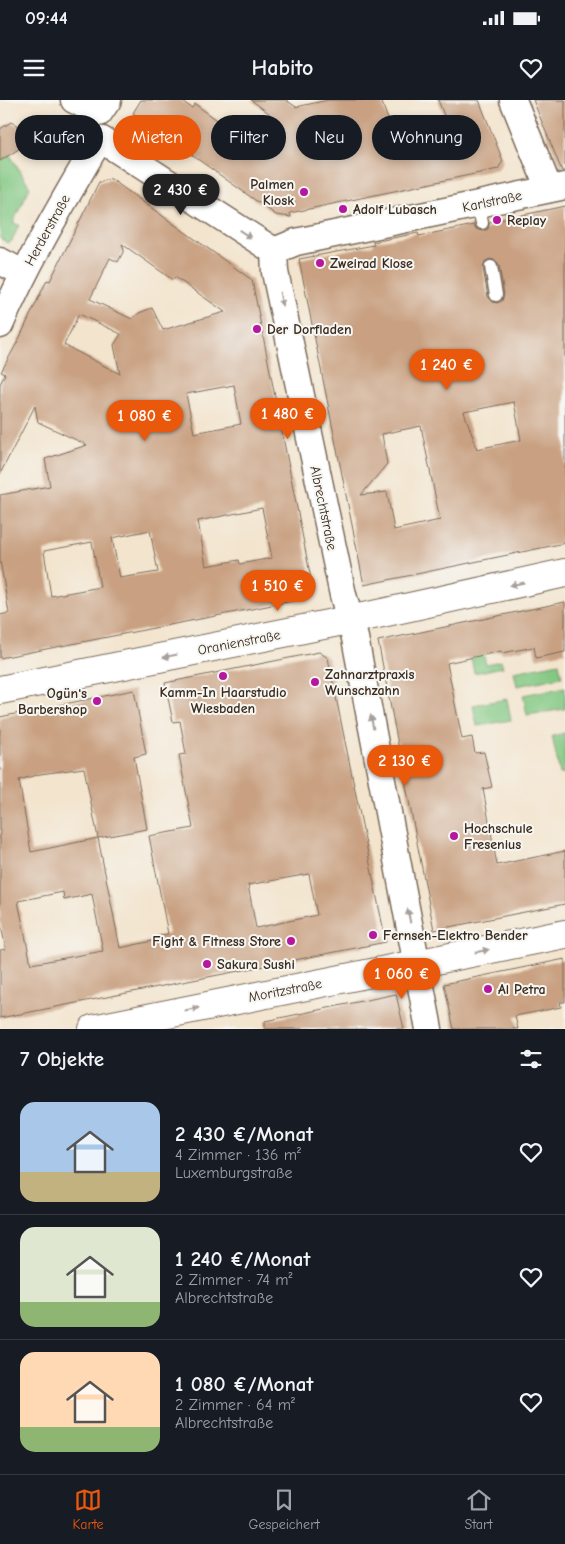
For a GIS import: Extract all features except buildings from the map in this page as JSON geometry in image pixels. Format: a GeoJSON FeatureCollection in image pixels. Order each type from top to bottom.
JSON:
{"type":"FeatureCollection","features":[{"type":"Feature","properties":{"kind":"street"},"geometry":{"type":"LineString","coordinates":[[74,100],[104,107]]}},
{"type":"Feature","properties":{"kind":"street"},"geometry":{"type":"LineString","coordinates":[[513,100],[557,188]]}},
{"type":"Feature","properties":{"kind":"street","name":"Herderstraße"},"geometry":{"type":"LineString","coordinates":[[0,325],[23,273],[98,142],[102,140],[274,251]]}},
{"type":"Feature","properties":{"kind":"street","name":"Karlstraße"},"geometry":{"type":"LineString","coordinates":[[274,251],[296,242],[480,214],[557,188]]}},
{"type":"Feature","properties":{"kind":"street","name":"Albrechtstraße"},"geometry":{"type":"LineString","coordinates":[[274,251],[275,272],[311,449],[343,595],[351,619],[428,1029]]}},
{"type":"Feature","properties":{"kind":"street"},"geometry":{"type":"LineString","coordinates":[[0,262],[23,273]]}},
{"type":"Feature","properties":{"kind":"street","name":"Oranienstraße"},"geometry":{"type":"LineString","coordinates":[[0,690],[351,619],[565,573]]}},
{"type":"Feature","properties":{"kind":"street","name":"Moritzstraße"},"geometry":{"type":"LineString","coordinates":[[93,1029],[565,934]]}},
{"type":"Feature","properties":{"kind":"lane"},"geometry":{"type":"LineString","coordinates":[[491,267],[496,295]]}},
{"type":"Feature","properties":{"kind":"green space"},"geometry":{"type":"Polygon","coordinates":[[[10,155],[30,187],[13,223],[19,225],[12,241],[7,243],[0,238],[0,161],[10,155]]]}},
{"type":"Feature","properties":{"kind":"green space"},"geometry":{"type":"Polygon","coordinates":[[[483,654],[486,664],[501,661],[503,667],[474,673],[471,657],[483,654]]]}},
{"type":"Feature","properties":{"kind":"green space"},"geometry":{"type":"Polygon","coordinates":[[[559,663],[562,677],[517,686],[514,672],[559,663]]]}},
{"type":"Feature","properties":{"kind":"green space"},"geometry":{"type":"Polygon","coordinates":[[[565,687],[565,709],[527,715],[523,695],[565,687]]]}},
{"type":"Feature","properties":{"kind":"green space"},"geometry":{"type":"Polygon","coordinates":[[[507,699],[511,720],[477,726],[473,705],[507,699]]]}},
{"type":"Feature","properties":{"kind":"green space"},"geometry":{"type":"Polygon","coordinates":[[[565,733],[565,773],[560,774],[552,736],[565,733]]]}},
{"type":"Feature","properties":{"kind":"place","name":"Palmen Kiosk"},"geometry":{"type":"Point","coordinates":[304,192]}},
{"type":"Feature","properties":{"kind":"place","name":"Adolf Lubasch"},"geometry":{"type":"Point","coordinates":[343,209]}},
{"type":"Feature","properties":{"kind":"place","name":"Replay"},"geometry":{"type":"Point","coordinates":[497,220]}},
{"type":"Feature","properties":{"kind":"place","name":"Zweirad Klose"},"geometry":{"type":"Point","coordinates":[320,263]}},
{"type":"Feature","properties":{"kind":"place","name":"Der Dorfladen"},"geometry":{"type":"Point","coordinates":[257,329]}},
{"type":"Feature","properties":{"kind":"place","name":"Kamm-In Haarstudio Wiesbaden"},"geometry":{"type":"Point","coordinates":[223,676]}},
{"type":"Feature","properties":{"kind":"place","name":"Zahnarztpraxis Wunschzahn"},"geometry":{"type":"Point","coordinates":[315,682]}},
{"type":"Feature","properties":{"kind":"place","name":"Ogün's Barbershop"},"geometry":{"type":"Point","coordinates":[97,701]}},
{"type":"Feature","properties":{"kind":"place","name":"Hochschule Fresenius"},"geometry":{"type":"Point","coordinates":[454,836]}},
{"type":"Feature","properties":{"kind":"place","name":"Fernseh-Elektro Bender"},"geometry":{"type":"Point","coordinates":[373,935]}},
{"type":"Feature","properties":{"kind":"place","name":"Fight & Fitness Store"},"geometry":{"type":"Point","coordinates":[291,941]}},
{"type":"Feature","properties":{"kind":"place","name":"Sakura Sushi"},"geometry":{"type":"Point","coordinates":[207,964]}},
{"type":"Feature","properties":{"kind":"place","name":"Al Petra"},"geometry":{"type":"Point","coordinates":[488,989]}}]}
